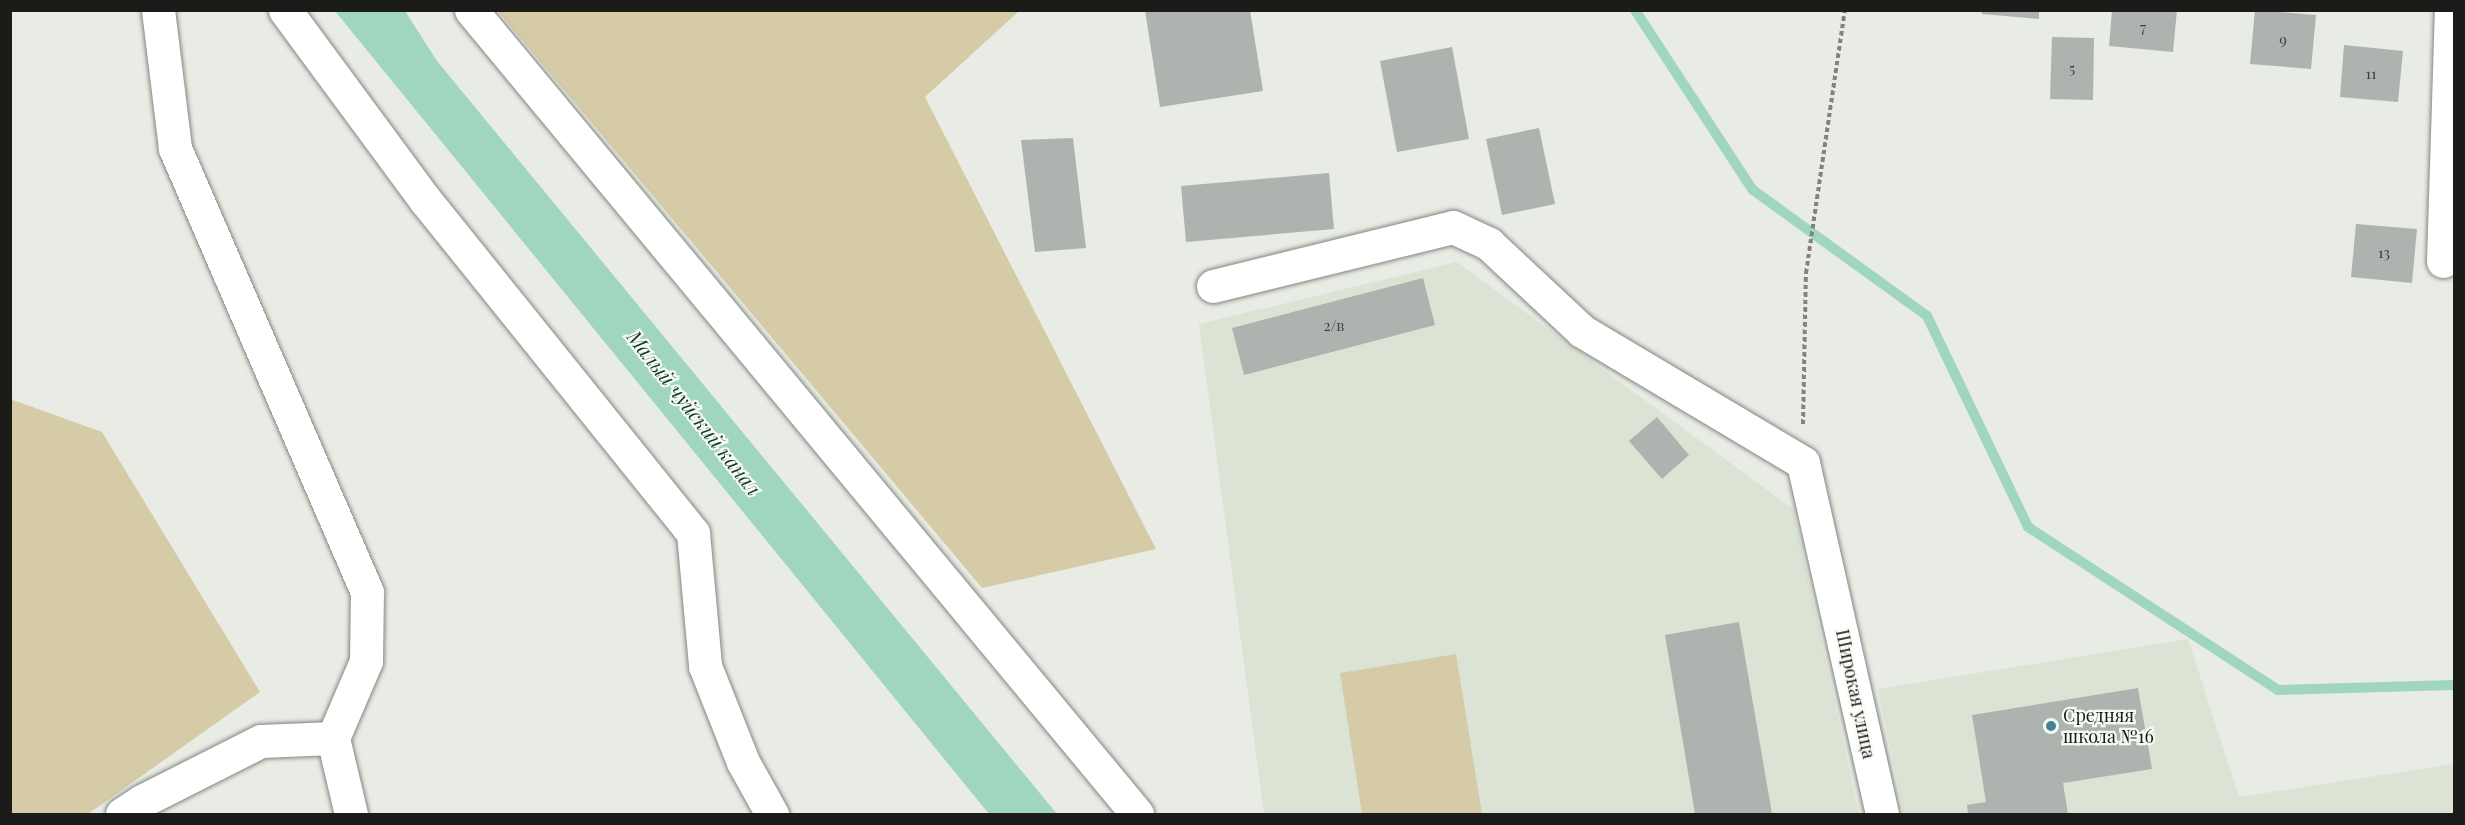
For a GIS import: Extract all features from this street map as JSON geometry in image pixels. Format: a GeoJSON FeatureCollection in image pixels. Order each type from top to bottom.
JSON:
{"type":"FeatureCollection","features":[{"type":"Feature","properties":{"kind":"street"},"geometry":{"type":"LineString","coordinates":[[158,10],[175,147],[367,592],[366,661],[333,738],[351,814]]}},
{"type":"Feature","properties":{"kind":"street"},"geometry":{"type":"LineString","coordinates":[[285,10],[426,201],[693,533],[705,666],[743,762],[772,814]]}},
{"type":"Feature","properties":{"kind":"street"},"geometry":{"type":"LineString","coordinates":[[471,10],[1137,814]]}},
{"type":"Feature","properties":{"kind":"street"},"geometry":{"type":"LineString","coordinates":[[2443,261],[2451,10]]}},
{"type":"Feature","properties":{"kind":"street"},"geometry":{"type":"LineString","coordinates":[[1213,286],[1453,226],[1489,244],[1582,331],[1803,463]]}},
{"type":"Feature","properties":{"kind":"street","name":"Широкая улица"},"geometry":{"type":"LineString","coordinates":[[1803,463],[1882,814]]}},
{"type":"Feature","properties":{"kind":"street"},"geometry":{"type":"LineString","coordinates":[[122,814],[142,801],[261,741],[333,738]]}},
{"type":"Feature","properties":{"kind":"path"},"geometry":{"type":"LineString","coordinates":[[1803,463],[1806,273],[1845,10]]}},
{"type":"Feature","properties":{"kind":"shaded area"},"geometry":{"type":"Polygon","coordinates":[[[498,11],[1019,11],[925,97],[1156,549],[982,588],[498,11]]]}},
{"type":"Feature","properties":{"kind":"shaded area"},"geometry":{"type":"Polygon","coordinates":[[[1457,262],[1793,509],[1859,814],[1264,814],[1199,324],[1457,262]]]}},
{"type":"Feature","properties":{"kind":"shaded area"},"geometry":{"type":"Polygon","coordinates":[[[10,399],[102,432],[260,692],[88,814],[11,814],[10,399]]]}},
{"type":"Feature","properties":{"kind":"shaded area","name":"Средняя школа №16"},"geometry":{"type":"Polygon","coordinates":[[[2188,639],[2239,797],[2454,764],[2454,814],[1904,814],[1878,689],[2188,639]]]}},
{"type":"Feature","properties":{"kind":"shaded area"},"geometry":{"type":"Polygon","coordinates":[[[1456,654],[1482,814],[1362,814],[1340,673],[1456,654]]]}},
{"type":"Feature","properties":{"kind":"water","name":"Малый чуйский канал"},"geometry":{"type":"Polygon","coordinates":[[[335,11],[405,11],[437,61],[1057,814],[989,814],[335,11]]]}},
{"type":"Feature","properties":{"kind":"building"},"geometry":{"type":"Polygon","coordinates":[[[1145,10],[1250,10],[1263,91],[1160,107],[1145,10]]]}},
{"type":"Feature","properties":{"kind":"building"},"geometry":{"type":"Polygon","coordinates":[[[1982,10],[2039,10],[2039,19],[1982,14],[1982,10]]]}},
{"type":"Feature","properties":{"kind":"building"},"geometry":{"type":"Polygon","coordinates":[[[2112,10],[2177,10],[2173,52],[2109,46],[2112,10]]]}},
{"type":"Feature","properties":{"kind":"building"},"geometry":{"type":"Polygon","coordinates":[[[2255,10],[2316,15],[2311,69],[2250,64],[2255,10]]]}},
{"type":"Feature","properties":{"kind":"building"},"geometry":{"type":"Polygon","coordinates":[[[2052,37],[2094,38],[2093,100],[2050,99],[2052,37]]]}},
{"type":"Feature","properties":{"kind":"building"},"geometry":{"type":"Polygon","coordinates":[[[2344,45],[2403,51],[2398,102],[2340,97],[2344,45]]]}},
{"type":"Feature","properties":{"kind":"building"},"geometry":{"type":"Polygon","coordinates":[[[1452,47],[1469,139],[1397,152],[1380,61],[1452,47]]]}},
{"type":"Feature","properties":{"kind":"building"},"geometry":{"type":"Polygon","coordinates":[[[1539,128],[1555,204],[1502,215],[1486,139],[1539,128]]]}},
{"type":"Feature","properties":{"kind":"building"},"geometry":{"type":"Polygon","coordinates":[[[1073,138],[1086,248],[1035,252],[1021,140],[1073,138]]]}},
{"type":"Feature","properties":{"kind":"building"},"geometry":{"type":"Polygon","coordinates":[[[1329,173],[1334,229],[1186,242],[1181,186],[1329,173]]]}},
{"type":"Feature","properties":{"kind":"building"},"geometry":{"type":"Polygon","coordinates":[[[2356,224],[2417,229],[2412,283],[2351,277],[2356,224]]]}},
{"type":"Feature","properties":{"kind":"building"},"geometry":{"type":"Polygon","coordinates":[[[1423,278],[1435,325],[1244,375],[1232,328],[1423,278]]]}},
{"type":"Feature","properties":{"kind":"building"},"geometry":{"type":"Polygon","coordinates":[[[1657,417],[1689,455],[1662,479],[1629,441],[1657,417]]]}},
{"type":"Feature","properties":{"kind":"building"},"geometry":{"type":"Polygon","coordinates":[[[1739,622],[1772,814],[1695,814],[1665,635],[1739,622]]]}},
{"type":"Feature","properties":{"kind":"building"},"geometry":{"type":"Polygon","coordinates":[[[2138,688],[2152,769],[2063,783],[2068,814],[1968,814],[1967,805],[1986,802],[1972,715],[2138,688]]]}},
{"type":"Feature","properties":{"kind":"waterway"},"geometry":{"type":"LineString","coordinates":[[1635,10],[1753,190],[1927,316],[2028,527],[2278,690],[2454,685]]}},
{"type":"Feature","properties":{"kind":"place","name":"Средняя школа №16"},"geometry":{"type":"Point","coordinates":[2051,726]}}]}
